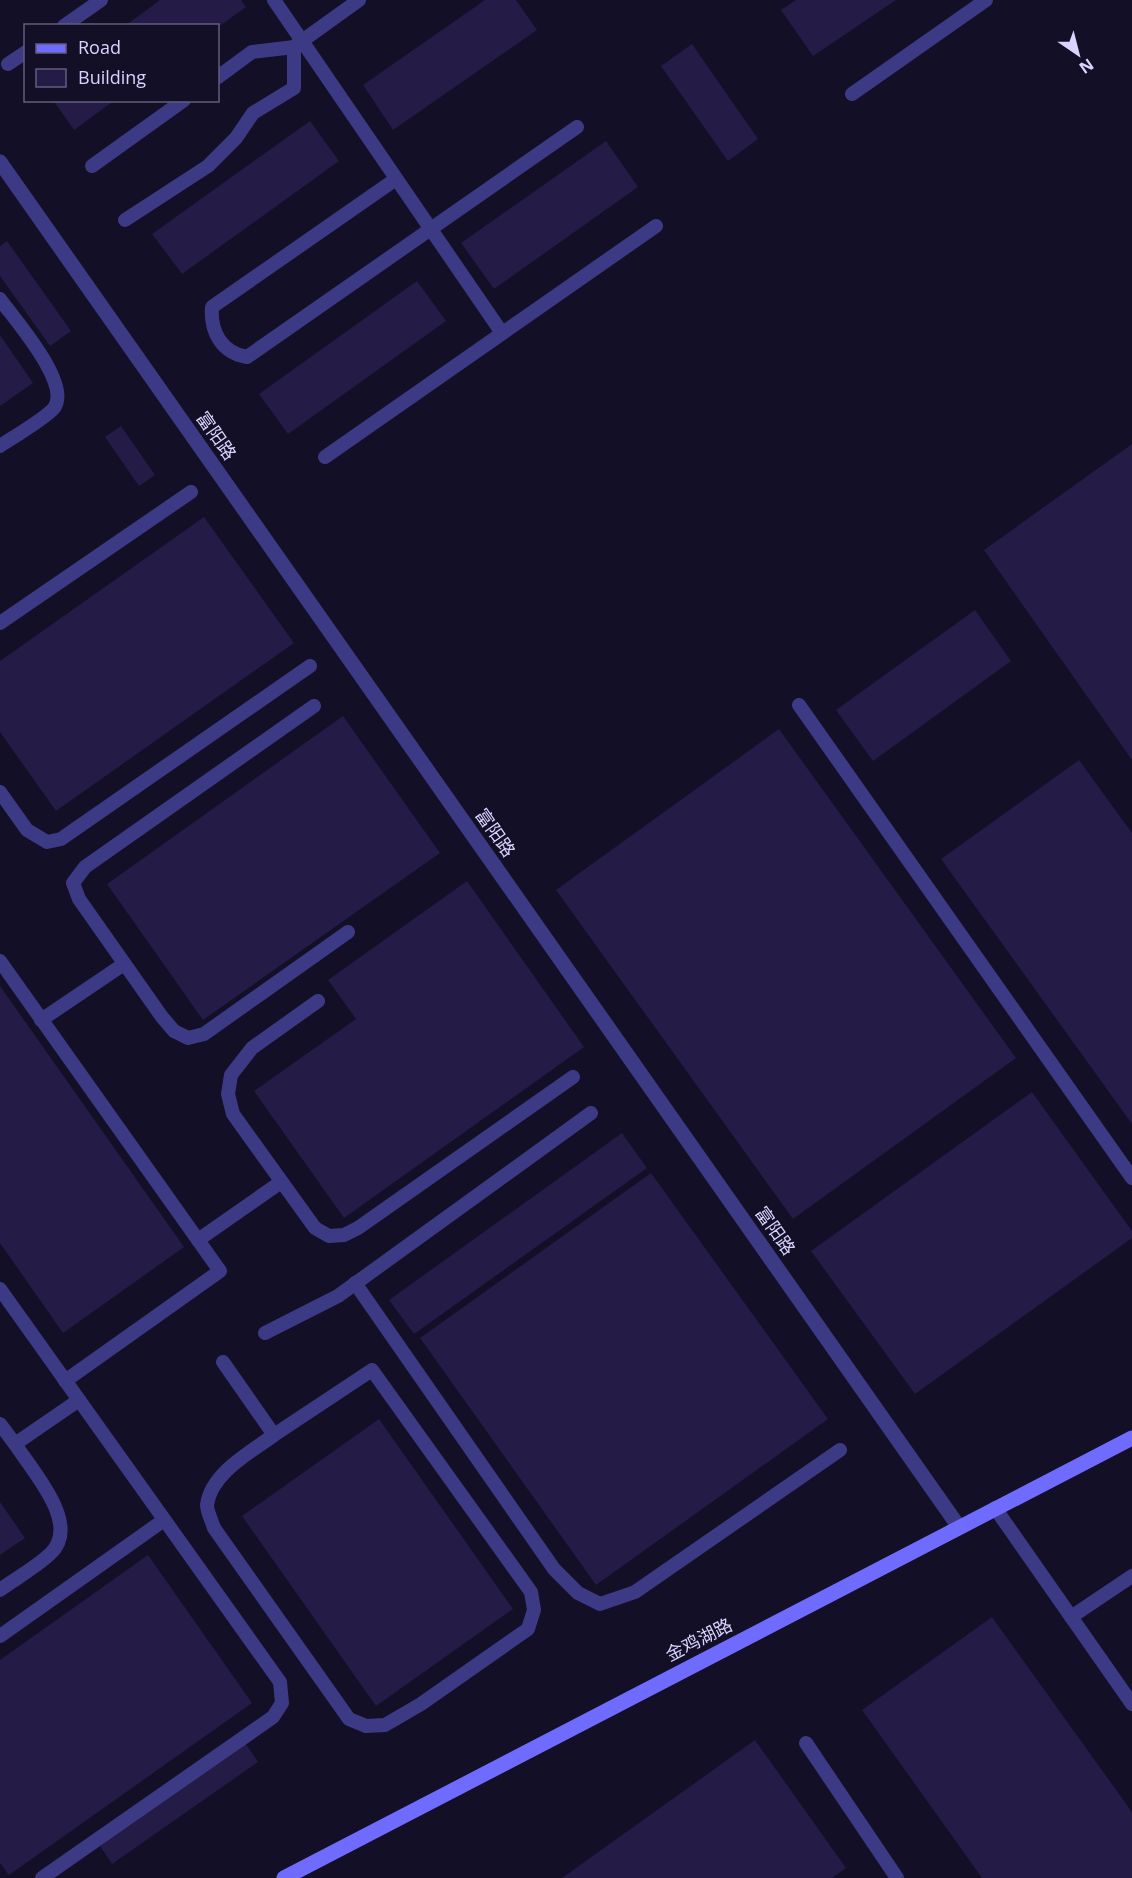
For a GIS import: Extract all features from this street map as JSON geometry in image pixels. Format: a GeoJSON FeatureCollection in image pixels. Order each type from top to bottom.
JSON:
{"type":"FeatureCollection","features":[{"type":"Feature","properties":{"kind":"street","name":"富阳路"},"geometry":{"type":"LineString","coordinates":[[0,162],[959,1527]]}},
{"type":"Feature","properties":{"kind":"street","name":"金鸡湖路"},"geometry":{"type":"LineString","coordinates":[[284,1878],[1132,1437]]}},
{"type":"Feature","properties":{"kind":"lane"},"geometry":{"type":"LineString","coordinates":[[67,24],[101,0]]}},
{"type":"Feature","properties":{"kind":"lane"},"geometry":{"type":"LineString","coordinates":[[274,0],[298,44],[396,179],[502,333]]}},
{"type":"Feature","properties":{"kind":"lane"},"geometry":{"type":"LineString","coordinates":[[219,76],[252,52],[298,44],[359,0]]}},
{"type":"Feature","properties":{"kind":"lane"},"geometry":{"type":"LineString","coordinates":[[852,94],[986,0]]}},
{"type":"Feature","properties":{"kind":"lane"},"geometry":{"type":"LineString","coordinates":[[125,220],[208,166],[236,138],[254,113],[294,88],[298,44]]}},
{"type":"Feature","properties":{"kind":"lane"},"geometry":{"type":"LineString","coordinates":[[8,64],[24,53]]}},
{"type":"Feature","properties":{"kind":"lane"},"geometry":{"type":"LineString","coordinates":[[92,166],[181,102]]}},
{"type":"Feature","properties":{"kind":"lane"},"geometry":{"type":"LineString","coordinates":[[396,179],[212,307],[211,323],[218,338],[233,355],[247,357],[577,127]]}},
{"type":"Feature","properties":{"kind":"lane"},"geometry":{"type":"LineString","coordinates":[[326,457],[656,226]]}},
{"type":"Feature","properties":{"kind":"lane"},"geometry":{"type":"LineString","coordinates":[[0,299],[56,380],[58,395],[54,408],[0,446]]}},
{"type":"Feature","properties":{"kind":"lane"},"geometry":{"type":"LineString","coordinates":[[0,624],[190,492]]}},
{"type":"Feature","properties":{"kind":"lane"},"geometry":{"type":"LineString","coordinates":[[0,792],[27,830],[47,842],[61,839],[310,666]]}},
{"type":"Feature","properties":{"kind":"lane"},"geometry":{"type":"LineString","coordinates":[[799,705],[1132,1178]]}},
{"type":"Feature","properties":{"kind":"lane"},"geometry":{"type":"LineString","coordinates":[[314,706],[85,867],[73,883],[79,899],[124,964],[174,1031],[188,1038],[204,1034],[348,932]]}},
{"type":"Feature","properties":{"kind":"lane"},"geometry":{"type":"LineString","coordinates":[[0,961],[220,1271],[65,1381]]}},
{"type":"Feature","properties":{"kind":"lane"},"geometry":{"type":"LineString","coordinates":[[41,1020],[124,964]]}},
{"type":"Feature","properties":{"kind":"lane"},"geometry":{"type":"LineString","coordinates":[[318,1002],[252,1048],[231,1074],[228,1094],[233,1114],[281,1182],[315,1228],[329,1236],[344,1235],[573,1077]]}},
{"type":"Feature","properties":{"kind":"lane"},"geometry":{"type":"LineString","coordinates":[[265,1333],[338,1296],[591,1113]]}},
{"type":"Feature","properties":{"kind":"lane"},"geometry":{"type":"LineString","coordinates":[[198,1240],[281,1182]]}},
{"type":"Feature","properties":{"kind":"lane"},"geometry":{"type":"LineString","coordinates":[[355,1283],[554,1569],[578,1593],[600,1604],[635,1592],[840,1450]]}},
{"type":"Feature","properties":{"kind":"lane"},"geometry":{"type":"LineString","coordinates":[[0,1289],[4,1305],[79,1400],[280,1682],[282,1703],[273,1717],[42,1878]]}},
{"type":"Feature","properties":{"kind":"lane"},"geometry":{"type":"LineString","coordinates":[[223,1362],[274,1435]]}},
{"type":"Feature","properties":{"kind":"lane"},"geometry":{"type":"LineString","coordinates":[[372,1370],[531,1592],[534,1610],[528,1629],[421,1704],[385,1725],[366,1726],[349,1719],[214,1528],[207,1507],[213,1488],[227,1471],[274,1435],[372,1370]]}},
{"type":"Feature","properties":{"kind":"lane"},"geometry":{"type":"LineString","coordinates":[[15,1444],[79,1400]]}},
{"type":"Feature","properties":{"kind":"lane"},"geometry":{"type":"LineString","coordinates":[[0,1424],[58,1512],[60,1540],[51,1554],[0,1590]]}},
{"type":"Feature","properties":{"kind":"lane"},"geometry":{"type":"LineString","coordinates":[[995,1508],[1132,1704]]}},
{"type":"Feature","properties":{"kind":"lane"},"geometry":{"type":"LineString","coordinates":[[0,1636],[164,1520]]}},
{"type":"Feature","properties":{"kind":"lane"},"geometry":{"type":"LineString","coordinates":[[1071,1617],[1132,1576]]}},
{"type":"Feature","properties":{"kind":"lane"},"geometry":{"type":"LineString","coordinates":[[806,1743],[897,1878]]}},
{"type":"Feature","properties":{"kind":"building"},"geometry":{"type":"Polygon","coordinates":[[[160,0],[241,0],[246,7],[219,26],[219,24],[128,24],[160,0]]]}},
{"type":"Feature","properties":{"kind":"building"},"geometry":{"type":"Polygon","coordinates":[[[485,0],[516,0],[537,30],[393,130],[363,85],[485,0]]]}},
{"type":"Feature","properties":{"kind":"building"},"geometry":{"type":"Polygon","coordinates":[[[796,0],[896,0],[813,56],[781,10],[796,0]]]}},
{"type":"Feature","properties":{"kind":"building"},"geometry":{"type":"Polygon","coordinates":[[[692,44],[758,139],[728,161],[661,66],[692,44]]]}},
{"type":"Feature","properties":{"kind":"building"},"geometry":{"type":"Polygon","coordinates":[[[54,102],[112,102],[74,130],[54,102]]]}},
{"type":"Feature","properties":{"kind":"building"},"geometry":{"type":"Polygon","coordinates":[[[310,121],[339,161],[182,274],[152,234],[310,121]]]}},
{"type":"Feature","properties":{"kind":"building"},"geometry":{"type":"Polygon","coordinates":[[[606,141],[638,187],[494,289],[461,243],[606,141]]]}},
{"type":"Feature","properties":{"kind":"building"},"geometry":{"type":"Polygon","coordinates":[[[7,241],[71,331],[50,346],[0,276],[0,246],[7,241]]]}},
{"type":"Feature","properties":{"kind":"building"},"geometry":{"type":"Polygon","coordinates":[[[417,281],[446,321],[288,434],[259,394],[417,281]]]}},
{"type":"Feature","properties":{"kind":"building"},"geometry":{"type":"Polygon","coordinates":[[[0,335],[33,383],[0,406],[0,335]]]}},
{"type":"Feature","properties":{"kind":"building"},"geometry":{"type":"Polygon","coordinates":[[[121,426],[155,475],[139,486],[105,437],[121,426]]]}},
{"type":"Feature","properties":{"kind":"building"},"geometry":{"type":"Polygon","coordinates":[[[1132,444],[1132,760],[984,550],[1132,444]]]}},
{"type":"Feature","properties":{"kind":"building"},"geometry":{"type":"Polygon","coordinates":[[[204,517],[294,643],[56,811],[0,732],[0,661],[204,517]]]}},
{"type":"Feature","properties":{"kind":"building"},"geometry":{"type":"Polygon","coordinates":[[[975,610],[1011,661],[873,761],[836,710],[975,610]]]}},
{"type":"Feature","properties":{"kind":"building"},"geometry":{"type":"Polygon","coordinates":[[[343,716],[440,853],[203,1020],[107,884],[343,716]]]}},
{"type":"Feature","properties":{"kind":"building"},"geometry":{"type":"Polygon","coordinates":[[[779,729],[1016,1058],[793,1219],[556,890],[779,729]]]}},
{"type":"Feature","properties":{"kind":"building"},"geometry":{"type":"Polygon","coordinates":[[[1079,760],[1132,833],[1132,1124],[941,859],[1079,760]]]}},
{"type":"Feature","properties":{"kind":"building"},"geometry":{"type":"Polygon","coordinates":[[[467,881],[584,1047],[344,1218],[254,1091],[356,1019],[328,980],[467,881]]]}},
{"type":"Feature","properties":{"kind":"building"},"geometry":{"type":"Polygon","coordinates":[[[0,986],[184,1247],[63,1333],[0,1243],[0,986]]]}},
{"type":"Feature","properties":{"kind":"building"},"geometry":{"type":"Polygon","coordinates":[[[1032,1092],[1132,1231],[1132,1238],[915,1394],[811,1251],[1032,1092]]]}},
{"type":"Feature","properties":{"kind":"building"},"geometry":{"type":"Polygon","coordinates":[[[622,1133],[647,1168],[414,1334],[389,1300],[622,1133]]]}},
{"type":"Feature","properties":{"kind":"building"},"geometry":{"type":"Polygon","coordinates":[[[651,1173],[828,1419],[596,1585],[420,1338],[651,1173]]]}},
{"type":"Feature","properties":{"kind":"building"},"geometry":{"type":"Polygon","coordinates":[[[379,1419],[513,1609],[376,1706],[242,1516],[379,1419]]]}},
{"type":"Feature","properties":{"kind":"building"},"geometry":{"type":"Polygon","coordinates":[[[0,1502],[25,1538],[0,1555],[0,1502]]]}},
{"type":"Feature","properties":{"kind":"building"},"geometry":{"type":"Polygon","coordinates":[[[148,1555],[252,1703],[9,1875],[0,1863],[0,1660],[148,1555]]]}},
{"type":"Feature","properties":{"kind":"building"},"geometry":{"type":"Polygon","coordinates":[[[992,1617],[1132,1812],[1132,1878],[982,1878],[862,1710],[992,1617]]]}},
{"type":"Feature","properties":{"kind":"building"},"geometry":{"type":"Polygon","coordinates":[[[755,1740],[846,1868],[832,1878],[562,1878],[755,1740]]]}},
{"type":"Feature","properties":{"kind":"building"},"geometry":{"type":"Polygon","coordinates":[[[246,1744],[258,1762],[112,1864],[100,1846],[246,1744]]]}}]}
